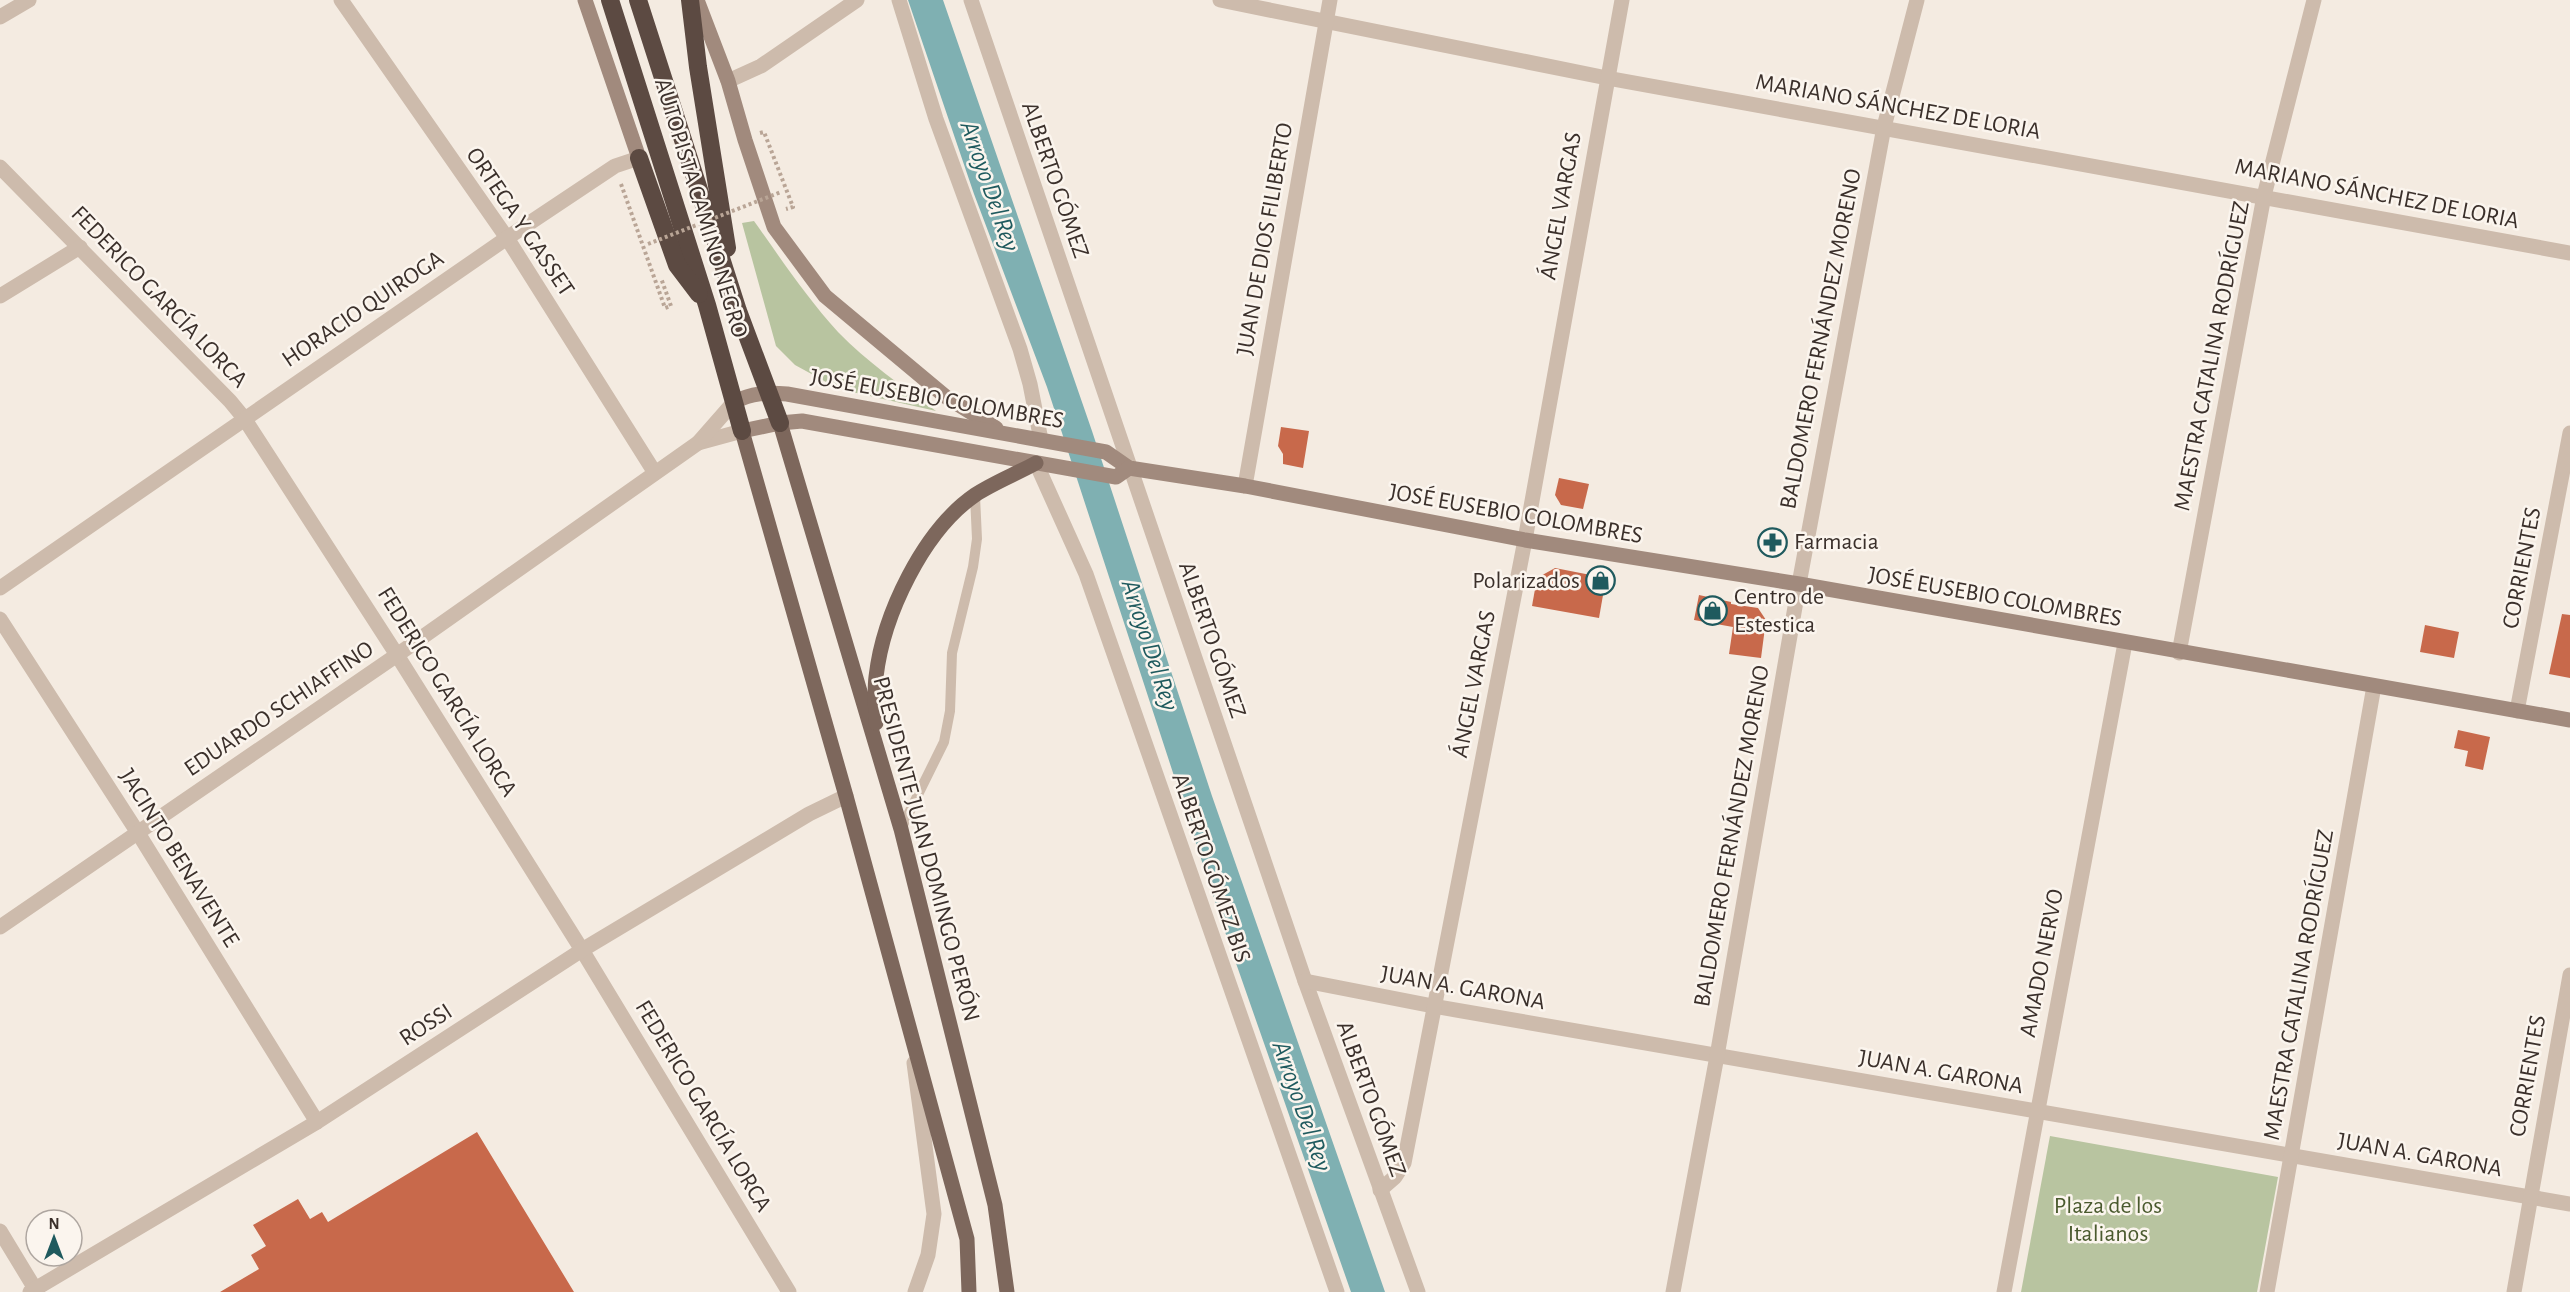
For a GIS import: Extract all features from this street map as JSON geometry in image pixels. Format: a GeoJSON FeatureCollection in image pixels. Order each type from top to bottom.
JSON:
{"type":"FeatureCollection","features":[{"type":"Feature","properties":{"kind":"highway","name":"AUTOPISTA CAMINO NEGRO"},"geometry":{"type":"LineString","coordinates":[[610,0],[707,305],[742,431]]}},
{"type":"Feature","properties":{"kind":"highway","name":"AUTOPISTA CAMINO NEGRO"},"geometry":{"type":"LineString","coordinates":[[638,0],[738,311],[780,423]]}},
{"type":"Feature","properties":{"kind":"highway"},"geometry":{"type":"LineString","coordinates":[[690,0],[711,154],[738,311]]}},
{"type":"Feature","properties":{"kind":"highway"},"geometry":{"type":"LineString","coordinates":[[639,158],[677,265],[707,305]]}},
{"type":"Feature","properties":{"kind":"main road","name":"PRESIDENTE JUAN DOMINGO PERÓN"},"geometry":{"type":"LineString","coordinates":[[780,423],[901,829],[995,1205],[1007,1292]]}},
{"type":"Feature","properties":{"kind":"main road"},"geometry":{"type":"LineString","coordinates":[[742,431],[846,796],[967,1239],[969,1292]]}},
{"type":"Feature","properties":{"kind":"main road"},"geometry":{"type":"LineString","coordinates":[[876,741],[876,678],[881,650],[910,572],[936,531],[975,496],[1036,463]]}},
{"type":"Feature","properties":{"kind":"street"},"geometry":{"type":"LineString","coordinates":[[0,17],[29,0]]}},
{"type":"Feature","properties":{"kind":"street","name":"ORTEGA Y GASSET"},"geometry":{"type":"LineString","coordinates":[[341,0],[507,238],[655,473]]}},
{"type":"Feature","properties":{"kind":"street"},"geometry":{"type":"LineString","coordinates":[[585,0],[639,158]]}},
{"type":"Feature","properties":{"kind":"street"},"geometry":{"type":"LineString","coordinates":[[697,0],[728,81],[774,227],[825,296],[945,397],[1003,433]]}},
{"type":"Feature","properties":{"kind":"street"},"geometry":{"type":"LineString","coordinates":[[728,81],[761,66],[857,0]]}},
{"type":"Feature","properties":{"kind":"street"},"geometry":{"type":"LineString","coordinates":[[899,0],[936,119],[1020,350],[1030,384],[1041,440]]}},
{"type":"Feature","properties":{"kind":"street","name":"ALBERTO GÓMEZ"},"geometry":{"type":"LineString","coordinates":[[971,0],[1122,472],[1418,1292]]}},
{"type":"Feature","properties":{"kind":"street","name":"MARIANO SÁNCHEZ DE LORIA"},"geometry":{"type":"LineString","coordinates":[[1220,0],[1607,78],[1884,126],[2570,253]]}},
{"type":"Feature","properties":{"kind":"street","name":"JUAN DE DIOS FILIBERTO"},"geometry":{"type":"LineString","coordinates":[[1245,486],[1330,0]]}},
{"type":"Feature","properties":{"kind":"street","name":"ÁNGEL VARGAS"},"geometry":{"type":"LineString","coordinates":[[1380,1190],[1395,1177],[1404,1163],[1525,540],[1622,0]]}},
{"type":"Feature","properties":{"kind":"street","name":"BALDOMERO FERNÁNDEZ MORENO"},"geometry":{"type":"LineString","coordinates":[[1673,1292],[1717,1056],[1798,584],[1884,126],[1917,0]]}},
{"type":"Feature","properties":{"kind":"street","name":"MAESTRA CATALINA RODRÍGUEZ"},"geometry":{"type":"LineString","coordinates":[[2179,652],[2264,196],[2314,0]]}},
{"type":"Feature","properties":{"kind":"street","name":"HORACIO QUIROGA"},"geometry":{"type":"LineString","coordinates":[[0,588],[507,238],[615,166],[639,158]]}},
{"type":"Feature","properties":{"kind":"street","name":"FEDERICO GARCÍA LORCA"},"geometry":{"type":"LineString","coordinates":[[0,167],[80,246],[244,418],[397,655],[582,950],[789,1292]]}},
{"type":"Feature","properties":{"kind":"street"},"geometry":{"type":"LineString","coordinates":[[0,296],[80,246]]}},
{"type":"Feature","properties":{"kind":"street","name":"JOSÉ EUSEBIO COLOMBRES"},"geometry":{"type":"LineString","coordinates":[[734,402],[748,395],[767,392],[1003,433],[1106,452],[1122,472]]}},
{"type":"Feature","properties":{"kind":"street","name":"EDUARDO SCHIAFFINO"},"geometry":{"type":"LineString","coordinates":[[0,927],[397,655],[698,443],[734,402]]}},
{"type":"Feature","properties":{"kind":"street","name":"JOSÉ EUSEBIO COLOMBRES"},"geometry":{"type":"LineString","coordinates":[[742,431],[802,421],[1036,463],[1245,486],[1525,540],[1798,584],[2570,720]]}},
{"type":"Feature","properties":{"kind":"street","name":"EDUARDO SCHIAFFINO"},"geometry":{"type":"LineString","coordinates":[[698,443],[742,431]]}},
{"type":"Feature","properties":{"kind":"street","name":"CORRIENTES"},"geometry":{"type":"LineString","coordinates":[[2517,711],[2570,433]]}},
{"type":"Feature","properties":{"kind":"street","name":"ALBERTO GÓMEZ BIS"},"geometry":{"type":"LineString","coordinates":[[1036,463],[1086,574],[1337,1292]]}},
{"type":"Feature","properties":{"kind":"street","name":"JACINTO BENAVENTE"},"geometry":{"type":"LineString","coordinates":[[0,619],[138,833],[317,1122]]}},
{"type":"Feature","properties":{"kind":"street","name":"AMADO NERVO"},"geometry":{"type":"LineString","coordinates":[[2004,1292],[2125,643]]}},
{"type":"Feature","properties":{"kind":"street","name":"MAESTRA CATALINA RODRÍGUEZ"},"geometry":{"type":"LineString","coordinates":[[2267,1292],[2374,686]]}},
{"type":"Feature","properties":{"kind":"street","name":"ROSSI"},"geometry":{"type":"LineString","coordinates":[[34,1291],[317,1122],[582,950],[809,814],[846,796]]}},
{"type":"Feature","properties":{"kind":"street","name":"CORRIENTES"},"geometry":{"type":"LineString","coordinates":[[2514,1292],[2570,975]]}},
{"type":"Feature","properties":{"kind":"street","name":"JUAN A. GARONA"},"geometry":{"type":"LineString","coordinates":[[1305,981],[1433,1006],[2570,1204]]}},
{"type":"Feature","properties":{"kind":"street"},"geometry":{"type":"LineString","coordinates":[[908,1022],[934,1214],[928,1255],[915,1292]]}},
{"type":"Feature","properties":{"kind":"street"},"geometry":{"type":"LineString","coordinates":[[0,1231],[34,1291]]}},
{"type":"Feature","properties":{"kind":"lane"},"geometry":{"type":"LineString","coordinates":[[901,829],[944,742],[950,711],[952,653],[973,567],[977,539],[975,496]]}},
{"type":"Feature","properties":{"kind":"path"},"geometry":{"type":"LineString","coordinates":[[615,166],[664,308],[670,306],[648,244],[781,192]]}},
{"type":"Feature","properties":{"kind":"green space"},"geometry":{"type":"Polygon","coordinates":[[[754,221],[805,292],[838,332],[873,364],[936,411],[839,389],[795,365],[776,346],[742,223],[754,221]]]}},
{"type":"Feature","properties":{"kind":"green space","name":"Plaza de los Italianos"},"geometry":{"type":"Polygon","coordinates":[[[2050,1136],[2278,1177],[2257,1292],[2021,1292],[2050,1136]]]}},
{"type":"Feature","properties":{"kind":"water","name":"Arroyo Del Rey"},"geometry":{"type":"Polygon","coordinates":[[[908,0],[943,0],[1092,431],[1212,796],[1385,1292],[1351,1292],[1223,926],[1047,387],[974,194],[908,0]]]}},
{"type":"Feature","properties":{"kind":"building"},"geometry":{"type":"Polygon","coordinates":[[[1281,427],[1309,431],[1303,468],[1283,464],[1283,454],[1278,446],[1281,427]]]}},
{"type":"Feature","properties":{"kind":"building"},"geometry":{"type":"Polygon","coordinates":[[[1559,478],[1589,484],[1583,509],[1561,505],[1555,495],[1559,478]]]}},
{"type":"Feature","properties":{"kind":"building"},"geometry":{"type":"Polygon","coordinates":[[[1555,568],[1606,578],[1599,618],[1532,606],[1537,578],[1555,568]]]}},
{"type":"Feature","properties":{"kind":"building"},"geometry":{"type":"Polygon","coordinates":[[[1699,595],[1731,602],[1731,604],[1758,608],[1766,620],[1761,658],[1729,654],[1733,627],[1694,620],[1699,595]]]}},
{"type":"Feature","properties":{"kind":"building"},"geometry":{"type":"Polygon","coordinates":[[[2562,614],[2570,615],[2570,678],[2549,674],[2562,614]]]}},
{"type":"Feature","properties":{"kind":"building"},"geometry":{"type":"Polygon","coordinates":[[[2425,625],[2459,632],[2454,658],[2420,652],[2425,625]]]}},
{"type":"Feature","properties":{"kind":"building"},"geometry":{"type":"Polygon","coordinates":[[[2458,730],[2490,737],[2483,770],[2465,766],[2468,751],[2454,748],[2458,730]]]}},
{"type":"Feature","properties":{"kind":"building"},"geometry":{"type":"Polygon","coordinates":[[[477,1132],[574,1292],[220,1292],[259,1269],[251,1255],[266,1246],[253,1225],[298,1199],[310,1219],[322,1212],[328,1222],[477,1132]]]}},
{"type":"Feature","properties":{"kind":"place","name":"Farmacia"},"geometry":{"type":"Point","coordinates":[1773,542]}},
{"type":"Feature","properties":{"kind":"place","name":"Polarizados"},"geometry":{"type":"Point","coordinates":[1601,581]}},
{"type":"Feature","properties":{"kind":"place","name":"Centro de Estestica"},"geometry":{"type":"Point","coordinates":[1713,611]}}]}
